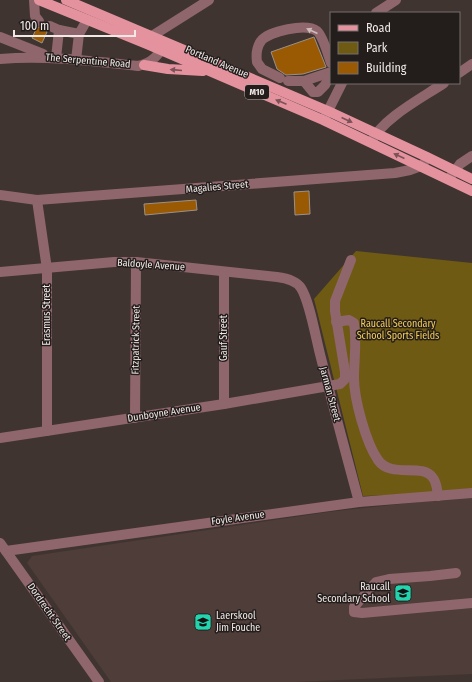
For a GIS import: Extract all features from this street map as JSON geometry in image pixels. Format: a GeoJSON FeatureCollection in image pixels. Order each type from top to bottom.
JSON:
{"type":"FeatureCollection","features":[{"type":"Feature","properties":{"kind":"main road","name":"Portland Avenue"},"geometry":{"type":"LineString","coordinates":[[39,0],[87,20],[150,40]]}},
{"type":"Feature","properties":{"kind":"main road","name":"Portland Avenue"},"geometry":{"type":"LineString","coordinates":[[66,0],[150,40],[209,71],[323,120],[472,191]]}},
{"type":"Feature","properties":{"kind":"main road","name":"Portland Avenue"},"geometry":{"type":"LineString","coordinates":[[164,47],[328,111],[472,179]]}},
{"type":"Feature","properties":{"kind":"main road"},"geometry":{"type":"LineString","coordinates":[[144,65],[168,69],[209,71]]}},
{"type":"Feature","properties":{"kind":"street"},"geometry":{"type":"LineString","coordinates":[[34,0],[35,16],[39,21]]}},
{"type":"Feature","properties":{"kind":"street"},"geometry":{"type":"LineString","coordinates":[[150,40],[210,0]]}},
{"type":"Feature","properties":{"kind":"street"},"geometry":{"type":"LineString","coordinates":[[376,12],[382,0]]}},
{"type":"Feature","properties":{"kind":"street"},"geometry":{"type":"LineString","coordinates":[[378,12],[396,0]]}},
{"type":"Feature","properties":{"kind":"street"},"geometry":{"type":"LineString","coordinates":[[76,60],[79,34],[87,20]]}},
{"type":"Feature","properties":{"kind":"street"},"geometry":{"type":"LineString","coordinates":[[0,37],[53,58],[54,28],[79,34]]}},
{"type":"Feature","properties":{"kind":"street"},"geometry":{"type":"LineString","coordinates":[[330,60],[320,34],[308,28],[298,28],[272,34],[262,41],[258,47],[257,62],[262,70],[284,79],[304,81],[330,73]]}},
{"type":"Feature","properties":{"kind":"street","name":"The Serpentine Road"},"geometry":{"type":"LineString","coordinates":[[0,59],[26,57],[53,58],[138,66],[144,65],[154,59],[164,47]]}},
{"type":"Feature","properties":{"kind":"street"},"geometry":{"type":"LineString","coordinates":[[460,72],[472,64]]}},
{"type":"Feature","properties":{"kind":"street"},"geometry":{"type":"LineString","coordinates":[[304,81],[313,92],[318,92],[325,85],[330,75]]}},
{"type":"Feature","properties":{"kind":"street"},"geometry":{"type":"LineString","coordinates":[[323,120],[342,84]]}},
{"type":"Feature","properties":{"kind":"street"},"geometry":{"type":"LineString","coordinates":[[371,143],[376,133],[388,121],[443,84]]}},
{"type":"Feature","properties":{"kind":"street"},"geometry":{"type":"LineString","coordinates":[[449,180],[454,170],[472,156]]}},
{"type":"Feature","properties":{"kind":"street"},"geometry":{"type":"LineString","coordinates":[[422,166],[427,157]]}},
{"type":"Feature","properties":{"kind":"street","name":"Magalies Street"},"geometry":{"type":"LineString","coordinates":[[0,195],[37,200],[395,173],[422,166]]}},
{"type":"Feature","properties":{"kind":"street","name":"Erasmus Street"},"geometry":{"type":"LineString","coordinates":[[37,200],[47,269],[47,431]]}},
{"type":"Feature","properties":{"kind":"street"},"geometry":{"type":"LineString","coordinates":[[352,260],[335,300],[336,322],[349,320],[354,323],[354,379],[356,396],[367,436],[378,461],[388,468],[395,470],[421,471],[428,474],[436,483],[438,496]]}},
{"type":"Feature","properties":{"kind":"street","name":"Baldoyle Avenue"},"geometry":{"type":"LineString","coordinates":[[0,272],[114,262],[136,262],[282,278],[294,282],[300,287]]}},
{"type":"Feature","properties":{"kind":"street","name":"Fitzpatrick Street"},"geometry":{"type":"LineString","coordinates":[[135,418],[136,262]]}},
{"type":"Feature","properties":{"kind":"street","name":"Gauf Street"},"geometry":{"type":"LineString","coordinates":[[224,272],[224,404]]}},
{"type":"Feature","properties":{"kind":"street","name":"Jarman Street"},"geometry":{"type":"LineString","coordinates":[[300,287],[304,294],[310,313],[359,502]]}},
{"type":"Feature","properties":{"kind":"street","name":"Dunboyne Avenue"},"geometry":{"type":"LineString","coordinates":[[0,438],[224,404],[340,384],[345,379],[345,372],[336,322]]}},
{"type":"Feature","properties":{"kind":"street","name":"Foyle Avenue"},"geometry":{"type":"LineString","coordinates":[[3,547],[359,502],[472,493]]}},
{"type":"Feature","properties":{"kind":"street","name":"Dordrecht Street"},"geometry":{"type":"LineString","coordinates":[[3,547],[99,682]]}},
{"type":"Feature","properties":{"kind":"street"},"geometry":{"type":"LineString","coordinates":[[456,573],[389,579],[376,582],[354,607],[354,612],[362,613],[472,603]]}},
{"type":"Feature","properties":{"kind":"shaded area","name":"Laerskool Jim Fouche"},"geometry":{"type":"Polygon","coordinates":[[[472,496],[472,674],[296,682],[111,682],[27,563],[32,556],[328,512],[472,496]]]}},
{"type":"Feature","properties":{"kind":"green space","name":"Raucall Secondary School Sports Fields"},"geometry":{"type":"Polygon","coordinates":[[[356,251],[472,263],[472,492],[363,496],[314,299],[356,251]]]}},
{"type":"Feature","properties":{"kind":"building"},"geometry":{"type":"Polygon","coordinates":[[[44,25],[47,32],[42,43],[32,38],[37,27],[44,25]]]}},
{"type":"Feature","properties":{"kind":"building"},"geometry":{"type":"Polygon","coordinates":[[[314,37],[326,67],[303,74],[286,75],[277,69],[271,52],[314,37]]]}},
{"type":"Feature","properties":{"kind":"building"},"geometry":{"type":"Polygon","coordinates":[[[309,191],[310,214],[295,215],[294,192],[309,191]]]}},
{"type":"Feature","properties":{"kind":"building"},"geometry":{"type":"Polygon","coordinates":[[[196,200],[197,210],[145,215],[144,204],[196,200]]]}},
{"type":"Feature","properties":{"kind":"place","name":"Raucall Secondary School"},"geometry":{"type":"Point","coordinates":[403,593]}},
{"type":"Feature","properties":{"kind":"place","name":"Laerskool Jim Fouche"},"geometry":{"type":"Point","coordinates":[203,622]}}]}
